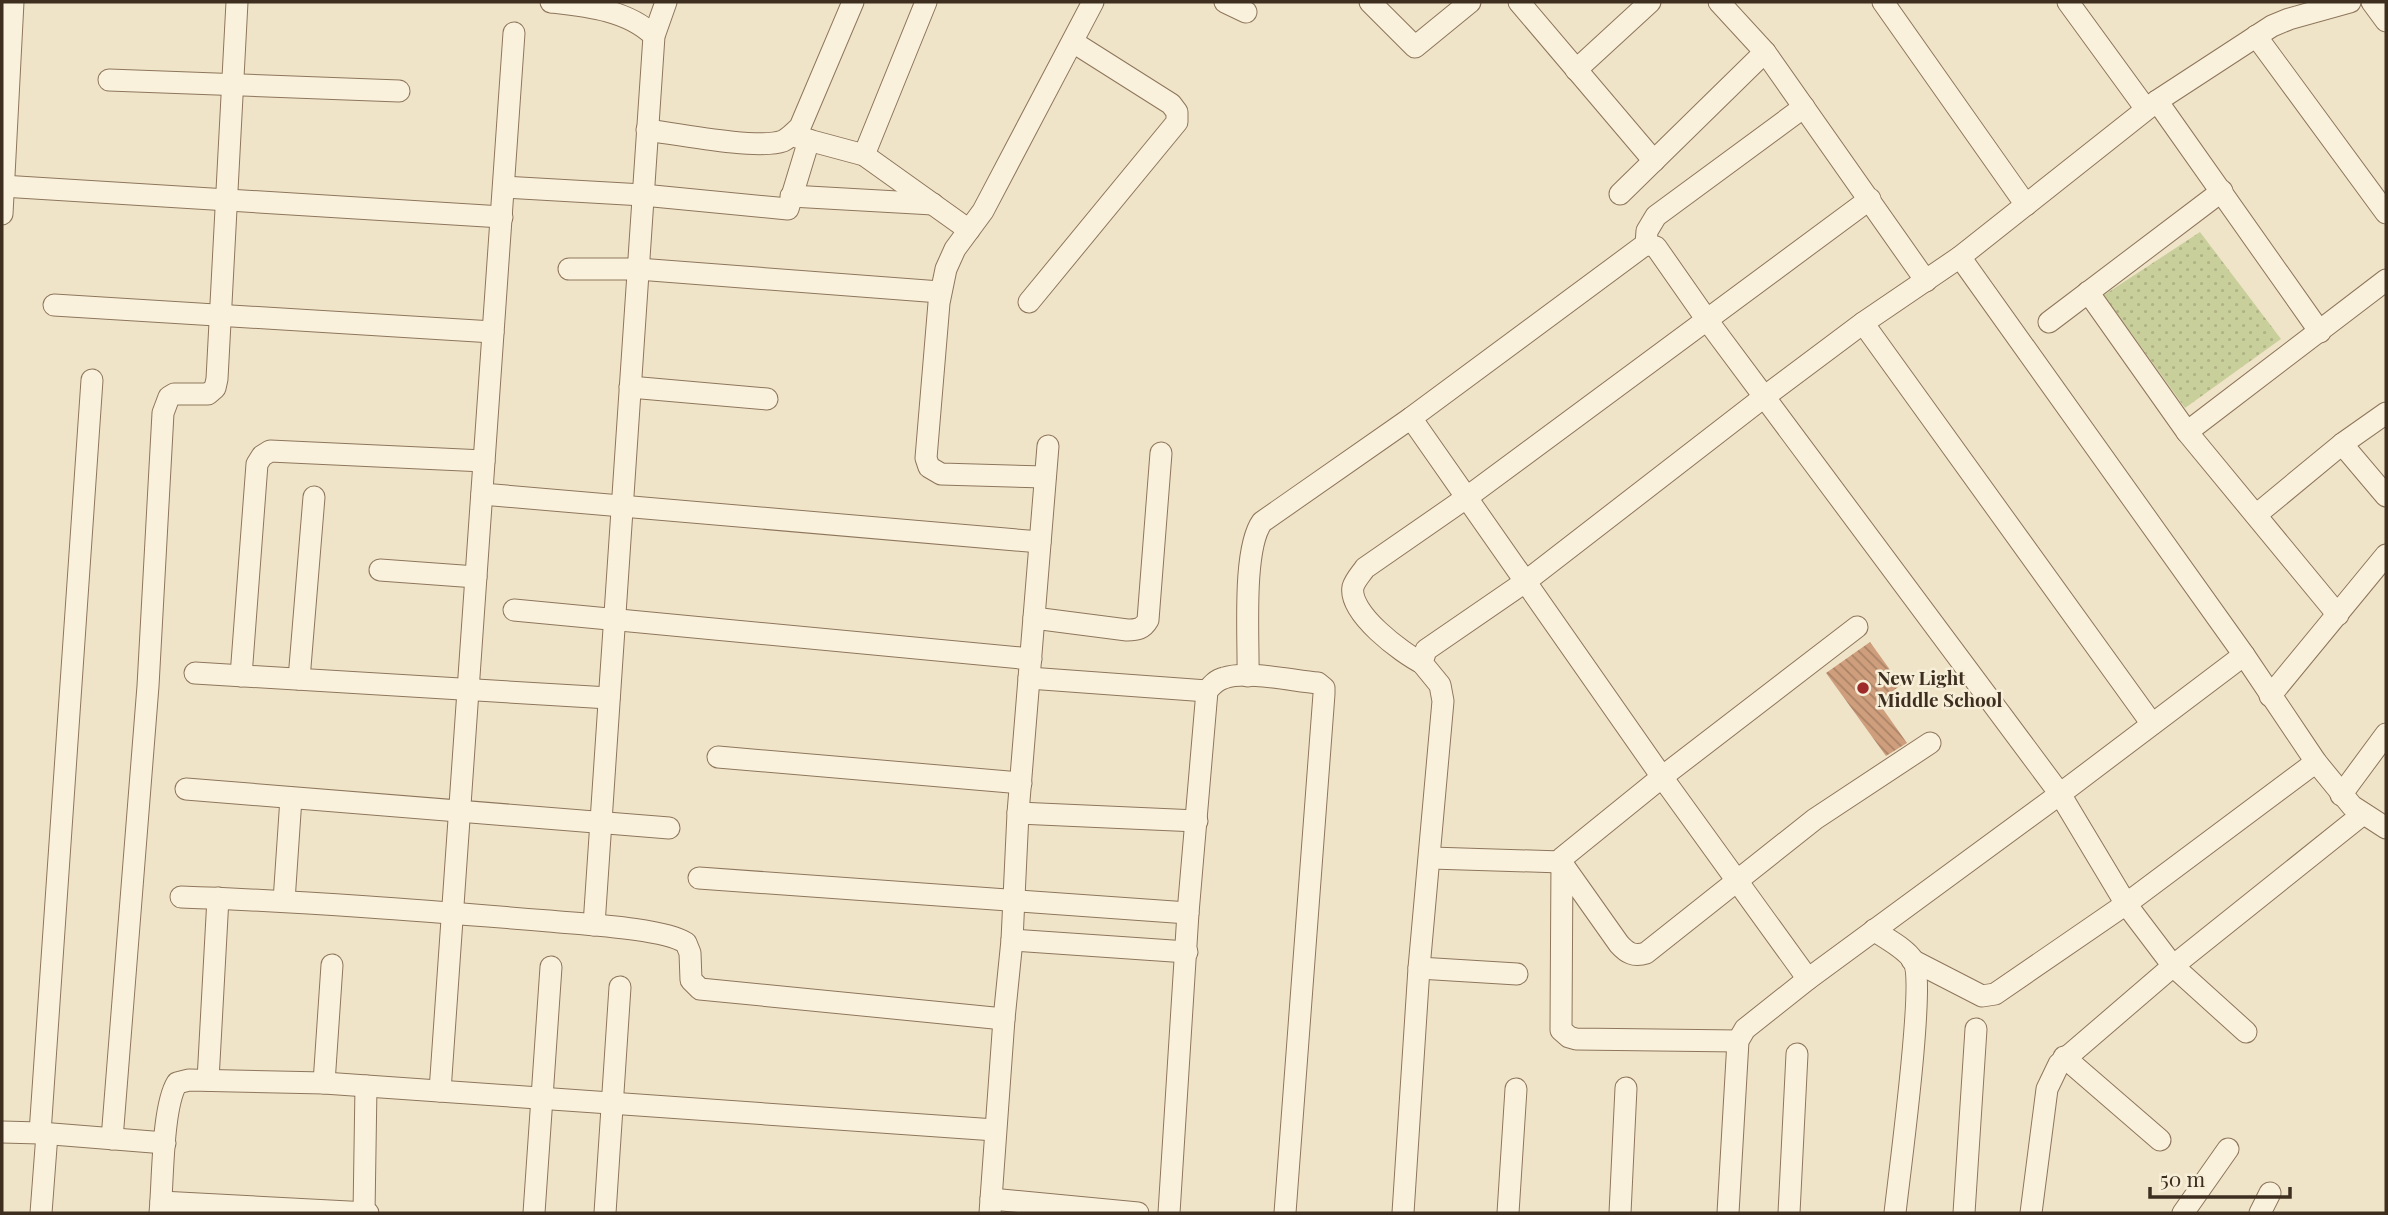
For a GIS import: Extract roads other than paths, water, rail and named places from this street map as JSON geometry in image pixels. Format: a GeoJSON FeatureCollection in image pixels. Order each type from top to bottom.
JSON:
{"type":"FeatureCollection","features":[{"type":"Feature","properties":{"kind":"street"},"geometry":{"type":"LineString","coordinates":[[2,214],[13,2]]}},
{"type":"Feature","properties":{"kind":"street"},"geometry":{"type":"LineString","coordinates":[[112,1139],[148,686],[163,413],[166,401],[174,394],[208,394],[215,388],[237,2]]}},
{"type":"Feature","properties":{"kind":"street"},"geometry":{"type":"LineString","coordinates":[[551,2],[596,4],[638,24],[653,36]]}},
{"type":"Feature","properties":{"kind":"street"},"geometry":{"type":"LineString","coordinates":[[594,925],[653,36],[666,2]]}},
{"type":"Feature","properties":{"kind":"street"},"geometry":{"type":"LineString","coordinates":[[504,187],[643,195],[788,209],[800,127],[853,2]]}},
{"type":"Feature","properties":{"kind":"street"},"geometry":{"type":"LineString","coordinates":[[864,155],[926,2]]}},
{"type":"Feature","properties":{"kind":"street"},"geometry":{"type":"LineString","coordinates":[[1045,477],[941,474],[929,467],[926,458],[940,292],[955,249],[983,211],[1093,2]]}},
{"type":"Feature","properties":{"kind":"street"},"geometry":{"type":"LineString","coordinates":[[1225,2],[1246,12]]}},
{"type":"Feature","properties":{"kind":"street"},"geometry":{"type":"LineString","coordinates":[[1370,2],[1415,47],[1470,2]]}},
{"type":"Feature","properties":{"kind":"street"},"geometry":{"type":"LineString","coordinates":[[1519,2],[1654,161]]}},
{"type":"Feature","properties":{"kind":"street"},"geometry":{"type":"LineString","coordinates":[[1576,69],[1650,2]]}},
{"type":"Feature","properties":{"kind":"street"},"geometry":{"type":"LineString","coordinates":[[1719,2],[1765,52],[1926,281]]}},
{"type":"Feature","properties":{"kind":"street"},"geometry":{"type":"LineString","coordinates":[[1883,2],[2026,205]]}},
{"type":"Feature","properties":{"kind":"street"},"geometry":{"type":"LineString","coordinates":[[2068,2],[2222,191],[2320,332]]}},
{"type":"Feature","properties":{"kind":"street"},"geometry":{"type":"LineString","coordinates":[[1422,663],[1426,650],[1525,582],[1863,323],[1961,257],[2151,105],[2256,36],[2289,19],[2350,2]]}},
{"type":"Feature","properties":{"kind":"street"},"geometry":{"type":"LineString","coordinates":[[2372,2],[2386,21]]}},
{"type":"Feature","properties":{"kind":"street"},"geometry":{"type":"LineString","coordinates":[[440,1091],[514,33]]}},
{"type":"Feature","properties":{"kind":"street"},"geometry":{"type":"LineString","coordinates":[[2256,36],[2386,213]]}},
{"type":"Feature","properties":{"kind":"street"},"geometry":{"type":"LineString","coordinates":[[1029,302],[1177,122],[1178,117],[1171,104],[1073,42]]}},
{"type":"Feature","properties":{"kind":"street"},"geometry":{"type":"LineString","coordinates":[[1620,194],[1765,52]]}},
{"type":"Feature","properties":{"kind":"street"},"geometry":{"type":"LineString","coordinates":[[109,80],[399,90]]}},
{"type":"Feature","properties":{"kind":"street"},"geometry":{"type":"LineString","coordinates":[[1248,676],[1250,562],[1257,529],[1262,522],[1411,418],[1646,244],[1647,231],[1656,216],[1804,107]]}},
{"type":"Feature","properties":{"kind":"street"},"geometry":{"type":"LineString","coordinates":[[647,130],[752,143],[774,143],[800,138],[864,155],[969,230]]}},
{"type":"Feature","properties":{"kind":"street"},"geometry":{"type":"LineString","coordinates":[[3,186],[502,217]]}},
{"type":"Feature","properties":{"kind":"street"},"geometry":{"type":"LineString","coordinates":[[2049,322],[2222,191]]}},
{"type":"Feature","properties":{"kind":"street"},"geometry":{"type":"LineString","coordinates":[[791,196],[933,204]]}},
{"type":"Feature","properties":{"kind":"street"},"geometry":{"type":"LineString","coordinates":[[1403,1213],[1419,968],[1443,693],[1440,685],[1422,663],[1398,649],[1370,621],[1354,599],[1353,584],[1366,568],[1466,498],[1870,199]]}},
{"type":"Feature","properties":{"kind":"street"},"geometry":{"type":"LineString","coordinates":[[1646,244],[1656,247],[1707,320],[2060,794],[2126,904],[2173,966],[2246,1032]]}},
{"type":"Feature","properties":{"kind":"street"},"geometry":{"type":"LineString","coordinates":[[1961,257],[2245,655],[2316,762],[2341,795],[2362,814],[2386,828]]}},
{"type":"Feature","properties":{"kind":"street"},"geometry":{"type":"LineString","coordinates":[[569,269],[638,270],[940,292]]}},
{"type":"Feature","properties":{"kind":"street"},"geometry":{"type":"LineString","coordinates":[[2187,432],[2386,280]]}},
{"type":"Feature","properties":{"kind":"street"},"geometry":{"type":"LineString","coordinates":[[2088,292],[2187,432],[2338,615]]}},
{"type":"Feature","properties":{"kind":"street"},"geometry":{"type":"LineString","coordinates":[[54,305],[493,332]]}},
{"type":"Feature","properties":{"kind":"street"},"geometry":{"type":"LineString","coordinates":[[1863,323],[2152,724]]}},
{"type":"Feature","properties":{"kind":"street"},"geometry":{"type":"LineString","coordinates":[[41,1213],[43,1133],[92,380]]}},
{"type":"Feature","properties":{"kind":"street"},"geometry":{"type":"LineString","coordinates":[[630,387],[767,399]]}},
{"type":"Feature","properties":{"kind":"street"},"geometry":{"type":"LineString","coordinates":[[2256,515],[2342,444],[2386,413]]}},
{"type":"Feature","properties":{"kind":"street"},"geometry":{"type":"LineString","coordinates":[[1411,418],[1808,979]]}},
{"type":"Feature","properties":{"kind":"street"},"geometry":{"type":"LineString","coordinates":[[2342,444],[2385,491]]}},
{"type":"Feature","properties":{"kind":"street"},"geometry":{"type":"LineString","coordinates":[[1048,446],[990,1206],[1138,1213]]}},
{"type":"Feature","properties":{"kind":"street"},"geometry":{"type":"LineString","coordinates":[[242,676],[257,464],[262,456],[270,451],[484,461]]}},
{"type":"Feature","properties":{"kind":"street"},"geometry":{"type":"LineString","coordinates":[[1034,618],[1127,630],[1135,630],[1145,625],[1149,606],[1160,453]]}},
{"type":"Feature","properties":{"kind":"street"},"geometry":{"type":"LineString","coordinates":[[482,494],[1040,542]]}},
{"type":"Feature","properties":{"kind":"street"},"geometry":{"type":"LineString","coordinates":[[299,679],[314,497]]}},
{"type":"Feature","properties":{"kind":"street"},"geometry":{"type":"LineString","coordinates":[[2270,696],[2386,557]]}},
{"type":"Feature","properties":{"kind":"street"},"geometry":{"type":"LineString","coordinates":[[380,570],[476,576]]}},
{"type":"Feature","properties":{"kind":"street"},"geometry":{"type":"LineString","coordinates":[[514,610],[1207,691]]}},
{"type":"Feature","properties":{"kind":"street"},"geometry":{"type":"LineString","coordinates":[[1738,1041],[1576,1039],[1561,1030],[1561,862],[1569,850],[1662,776],[1857,627]]}},
{"type":"Feature","properties":{"kind":"street"},"geometry":{"type":"LineString","coordinates":[[1728,1213],[1738,1041],[1745,1029],[1808,979],[2245,655]]}},
{"type":"Feature","properties":{"kind":"street"},"geometry":{"type":"LineString","coordinates":[[195,673],[609,698]]}},
{"type":"Feature","properties":{"kind":"street"},"geometry":{"type":"LineString","coordinates":[[1169,1213],[1188,913],[1207,691],[1213,683],[1227,677],[1248,676],[1318,683],[1324,688],[1285,1213]]}},
{"type":"Feature","properties":{"kind":"street"},"geometry":{"type":"LineString","coordinates":[[2341,795],[2386,734]]}},
{"type":"Feature","properties":{"kind":"street"},"geometry":{"type":"LineString","coordinates":[[1561,862],[1619,944],[1625,950],[1638,955],[1646,953],[1815,819],[1930,743]]}},
{"type":"Feature","properties":{"kind":"street"},"geometry":{"type":"LineString","coordinates":[[718,757],[1021,783]]}},
{"type":"Feature","properties":{"kind":"street"},"geometry":{"type":"LineString","coordinates":[[1874,930],[1913,960],[1982,996],[1989,996],[2126,904],[2316,762]]}},
{"type":"Feature","properties":{"kind":"street"},"geometry":{"type":"LineString","coordinates":[[186,789],[669,828]]}},
{"type":"Feature","properties":{"kind":"street"},"geometry":{"type":"LineString","coordinates":[[284,901],[291,798]]}},
{"type":"Feature","properties":{"kind":"street"},"geometry":{"type":"LineString","coordinates":[[1018,813],[1197,821]]}},
{"type":"Feature","properties":{"kind":"street"},"geometry":{"type":"LineString","coordinates":[[2031,1213],[2047,1089],[2064,1057],[2362,814]]}},
{"type":"Feature","properties":{"kind":"street"},"geometry":{"type":"LineString","coordinates":[[1430,858],[1561,862]]}},
{"type":"Feature","properties":{"kind":"street"},"geometry":{"type":"LineString","coordinates":[[699,878],[1188,913]]}},
{"type":"Feature","properties":{"kind":"street"},"geometry":{"type":"LineString","coordinates":[[181,897],[453,913],[594,925],[669,936],[684,941],[690,953],[691,980],[695,986],[705,991],[1003,1019]]}},
{"type":"Feature","properties":{"kind":"street"},"geometry":{"type":"LineString","coordinates":[[208,1080],[218,898]]}},
{"type":"Feature","properties":{"kind":"street"},"geometry":{"type":"LineString","coordinates":[[1012,940],[1187,953]]}},
{"type":"Feature","properties":{"kind":"street"},"geometry":{"type":"LineString","coordinates":[[1895,1213],[1916,1009],[1917,969],[1913,960]]}},
{"type":"Feature","properties":{"kind":"street"},"geometry":{"type":"LineString","coordinates":[[324,1083],[332,965]]}},
{"type":"Feature","properties":{"kind":"street"},"geometry":{"type":"LineString","coordinates":[[534,1213],[551,967]]}},
{"type":"Feature","properties":{"kind":"street"},"geometry":{"type":"LineString","coordinates":[[1419,968],[1517,974]]}},
{"type":"Feature","properties":{"kind":"street"},"geometry":{"type":"LineString","coordinates":[[605,1213],[620,987]]}},
{"type":"Feature","properties":{"kind":"street"},"geometry":{"type":"LineString","coordinates":[[1964,1213],[1976,1029]]}},
{"type":"Feature","properties":{"kind":"street"},"geometry":{"type":"LineString","coordinates":[[1789,1213],[1797,1054]]}},
{"type":"Feature","properties":{"kind":"street"},"geometry":{"type":"LineString","coordinates":[[2064,1057],[2160,1140]]}},
{"type":"Feature","properties":{"kind":"street"},"geometry":{"type":"LineString","coordinates":[[366,1086],[365,1213],[161,1208],[164,1143],[171,1095],[177,1083],[208,1080],[324,1083],[995,1130]]}},
{"type":"Feature","properties":{"kind":"street"},"geometry":{"type":"LineString","coordinates":[[1620,1213],[1626,1088]]}},
{"type":"Feature","properties":{"kind":"street"},"geometry":{"type":"LineString","coordinates":[[1508,1213],[1516,1089]]}},
{"type":"Feature","properties":{"kind":"street"},"geometry":{"type":"LineString","coordinates":[[2,1132],[164,1143]]}},
{"type":"Feature","properties":{"kind":"street"},"geometry":{"type":"LineString","coordinates":[[2183,1213],[2228,1149]]}},
{"type":"Feature","properties":{"kind":"street"},"geometry":{"type":"LineString","coordinates":[[2260,1213],[2270,1193]]}},
{"type":"Feature","properties":{"kind":"place","name":"New Light Middle School"},"geometry":{"type":"Point","coordinates":[1863,688]}}]}
